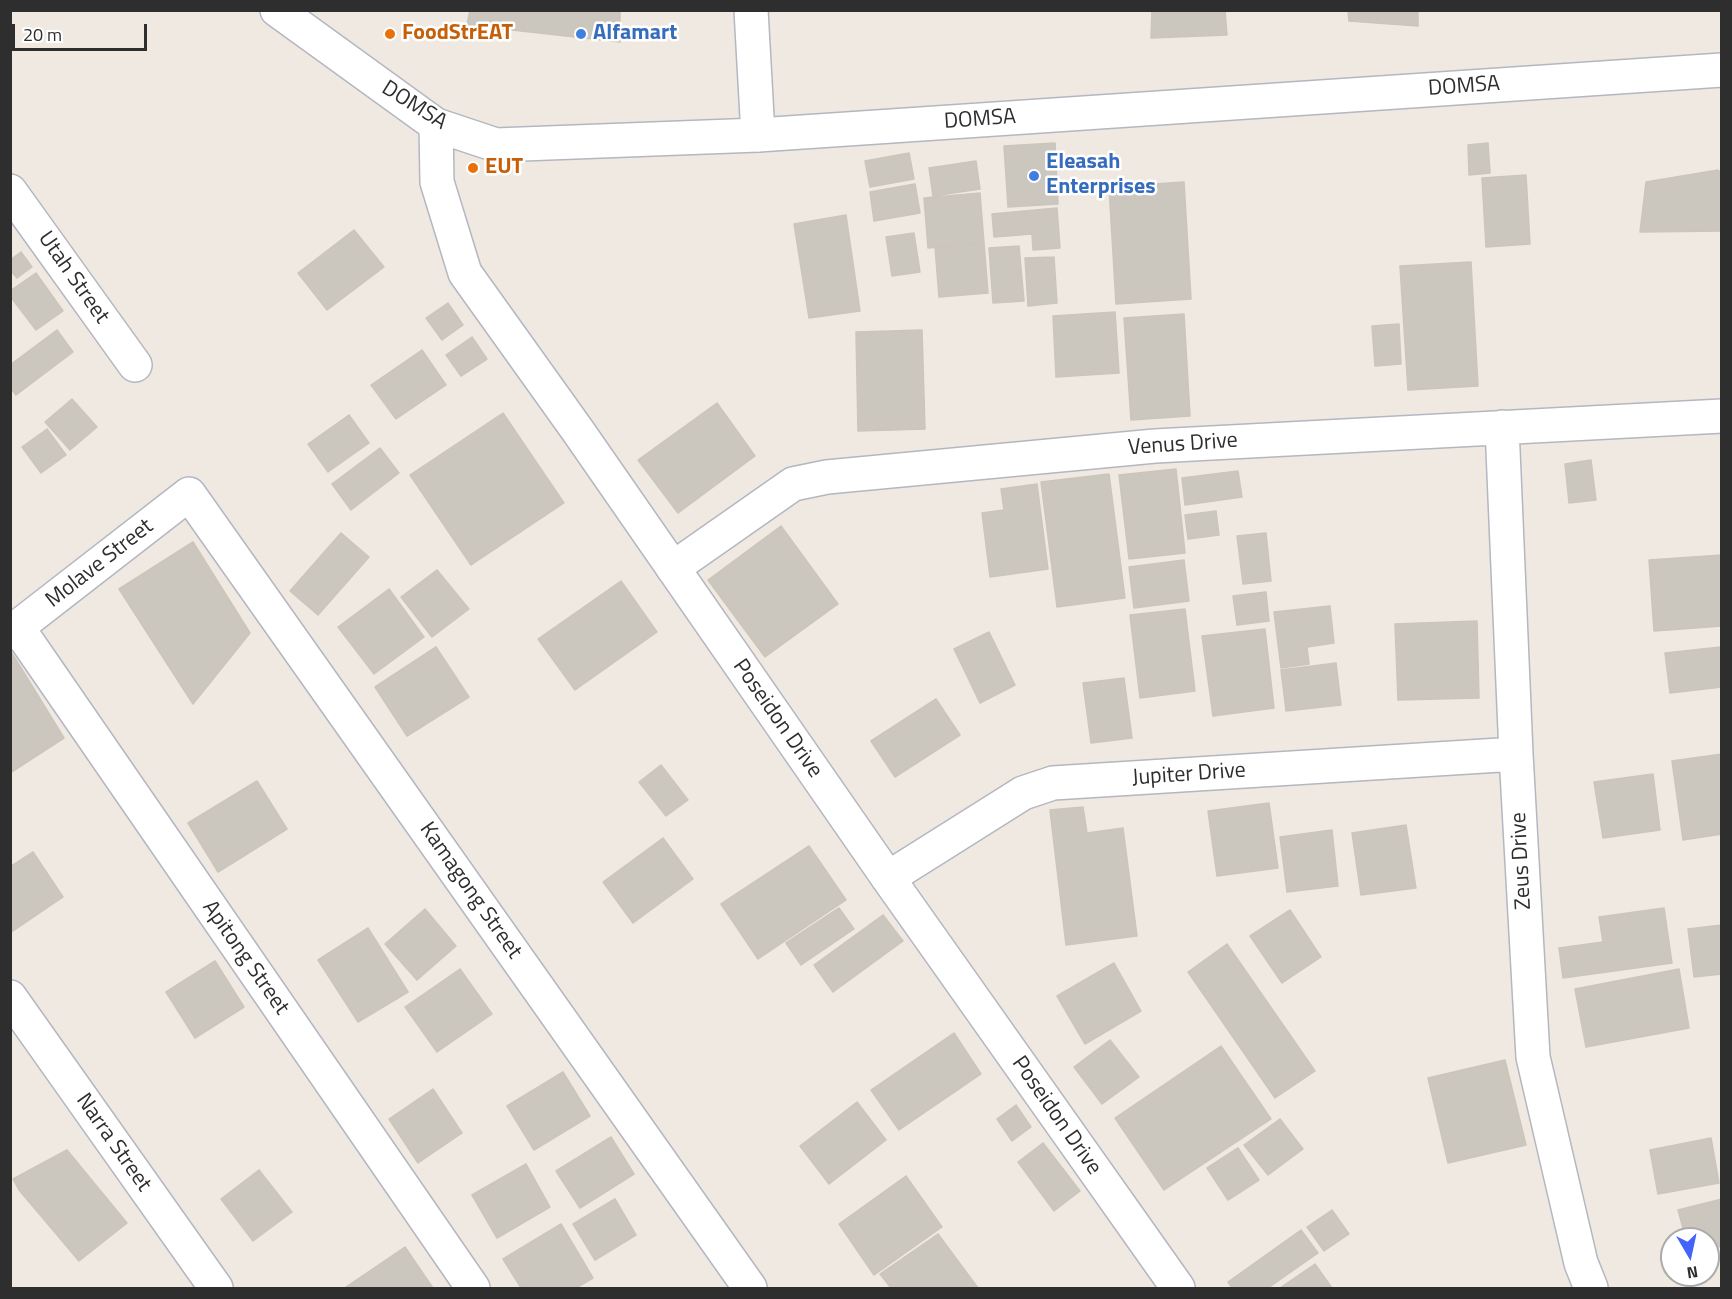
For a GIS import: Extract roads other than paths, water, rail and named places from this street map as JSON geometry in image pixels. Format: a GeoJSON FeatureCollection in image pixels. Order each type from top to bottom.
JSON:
{"type":"FeatureCollection","features":[{"type":"Feature","properties":{"kind":"street","name":"DOMSA"},"geometry":{"type":"LineString","coordinates":[[277,10],[436,125],[496,145],[758,135],[1722,70]]}},
{"type":"Feature","properties":{"kind":"street"},"geometry":{"type":"LineString","coordinates":[[752,10],[758,135]]}},
{"type":"Feature","properties":{"kind":"street","name":"Poseidon Drive"},"geometry":{"type":"LineString","coordinates":[[436,125],[437,182],[465,273],[1178,1288]]}},
{"type":"Feature","properties":{"kind":"street","name":"Utah Street"},"geometry":{"type":"LineString","coordinates":[[10,190],[20,220],[135,365]]}},
{"type":"Feature","properties":{"kind":"street","name":"Venus Drive"},"geometry":{"type":"LineString","coordinates":[[673,568],[793,484],[827,477],[1155,446],[1722,416]]}},
{"type":"Feature","properties":{"kind":"street","name":"Zeus Drive"},"geometry":{"type":"LineString","coordinates":[[1502,427],[1516,754],[1533,1057],[1581,1263],[1591,1288]]}},
{"type":"Feature","properties":{"kind":"street","name":"Molave Street"},"geometry":{"type":"LineString","coordinates":[[14,631],[189,494]]}},
{"type":"Feature","properties":{"kind":"street","name":"Kamagong Street"},"geometry":{"type":"LineString","coordinates":[[189,494],[750,1288]]}},
{"type":"Feature","properties":{"kind":"street","name":"Apitong Street"},"geometry":{"type":"LineString","coordinates":[[14,631],[472,1288]]}},
{"type":"Feature","properties":{"kind":"street","name":"Jupiter Drive"},"geometry":{"type":"LineString","coordinates":[[888,878],[1023,794],[1053,783],[1516,754]]}},
{"type":"Feature","properties":{"kind":"street","name":"Narra Street"},"geometry":{"type":"LineString","coordinates":[[10,997],[216,1288]]}},
{"type":"Feature","properties":{"kind":"place","name":"FoodStrEAT"},"geometry":{"type":"Point","coordinates":[390,34]}},
{"type":"Feature","properties":{"kind":"place","name":"Alfamart"},"geometry":{"type":"Point","coordinates":[581,34]}},
{"type":"Feature","properties":{"kind":"place","name":"EUT"},"geometry":{"type":"Point","coordinates":[473,168]}},
{"type":"Feature","properties":{"kind":"place","name":"Eleasah Enterprises"},"geometry":{"type":"Point","coordinates":[1034,176]}}]}
